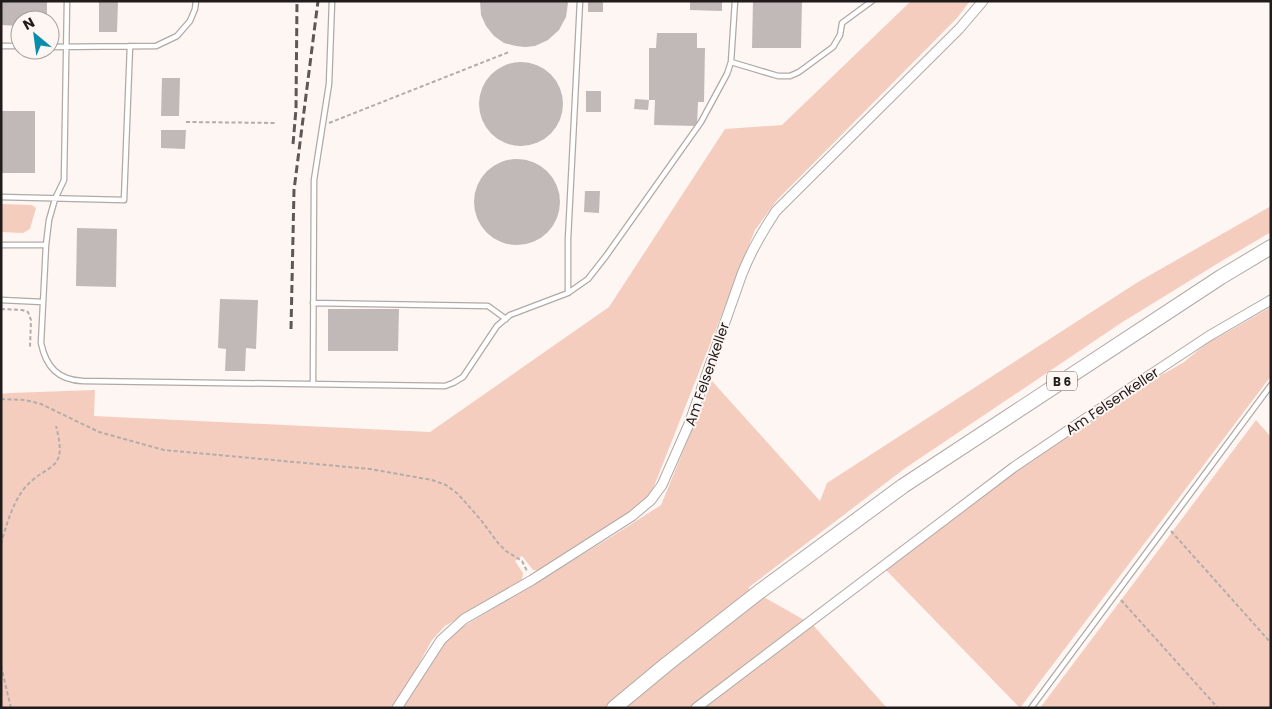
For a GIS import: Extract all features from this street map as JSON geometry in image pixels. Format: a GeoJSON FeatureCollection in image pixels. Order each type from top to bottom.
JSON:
{"type":"FeatureCollection","features":[{"type":"Feature","properties":{"kind":"main road","name":"B 6"},"geometry":{"type":"LineString","coordinates":[[614,708],[759,592],[903,486],[1221,277],[1271,247]]}},
{"type":"Feature","properties":{"kind":"street","name":"Am Felsenkeller"},"geometry":{"type":"LineString","coordinates":[[397,708],[441,640],[464,619],[532,580],[632,516],[651,500],[662,485],[689,424],[748,260],[759,236],[776,211],[959,29],[983,1]]}},
{"type":"Feature","properties":{"kind":"street","name":"Am Felsenkeller"},"geometry":{"type":"LineString","coordinates":[[696,708],[1014,467],[1201,342],[1271,300]]}},
{"type":"Feature","properties":{"kind":"lane"},"geometry":{"type":"LineString","coordinates":[[67,1],[64,180],[55,199],[49,220],[41,343],[45,358],[52,369],[62,377],[73,380],[445,386],[463,376],[497,326],[510,315],[568,294],[588,279],[606,256],[701,122],[727,74],[732,62],[736,1]]}},
{"type":"Feature","properties":{"kind":"lane"},"geometry":{"type":"LineString","coordinates":[[60,47],[156,46],[177,36],[190,21],[196,1]]}},
{"type":"Feature","properties":{"kind":"lane"},"geometry":{"type":"LineString","coordinates":[[313,384],[314,180],[329,84],[332,1]]}},
{"type":"Feature","properties":{"kind":"lane"},"geometry":{"type":"LineString","coordinates":[[568,294],[568,239],[580,1]]}},
{"type":"Feature","properties":{"kind":"lane"},"geometry":{"type":"LineString","coordinates":[[732,62],[778,76],[790,76],[799,72],[833,47],[840,35],[842,23],[872,1]]}},
{"type":"Feature","properties":{"kind":"lane"},"geometry":{"type":"LineString","coordinates":[[1,197],[124,200],[130,46]]}},
{"type":"Feature","properties":{"kind":"lane"},"geometry":{"type":"LineString","coordinates":[[1,245],[46,245]]}},
{"type":"Feature","properties":{"kind":"lane"},"geometry":{"type":"LineString","coordinates":[[1,300],[43,302]]}},
{"type":"Feature","properties":{"kind":"lane"},"geometry":{"type":"LineString","coordinates":[[313,303],[488,306],[506,319]]}},
{"type":"Feature","properties":{"kind":"lane"},"geometry":{"type":"LineString","coordinates":[[1031,708],[1271,385]]}},
{"type":"Feature","properties":{"kind":"path"},"geometry":{"type":"LineString","coordinates":[[327,124],[509,52]]}},
{"type":"Feature","properties":{"kind":"path"},"geometry":{"type":"LineString","coordinates":[[186,122],[276,123]]}},
{"type":"Feature","properties":{"kind":"path"},"geometry":{"type":"LineString","coordinates":[[1,309],[28,312],[31,320],[30,348]]}},
{"type":"Feature","properties":{"kind":"path"},"geometry":{"type":"LineString","coordinates":[[1,399],[25,400],[41,404],[99,432],[164,450],[370,469],[432,480],[446,485],[458,494],[481,520],[498,544],[522,561],[532,580]]}},
{"type":"Feature","properties":{"kind":"path"},"geometry":{"type":"LineString","coordinates":[[1,544],[17,499],[36,478],[52,468],[60,457],[61,443],[56,426]]}},
{"type":"Feature","properties":{"kind":"path"},"geometry":{"type":"LineString","coordinates":[[1166,526],[1271,643]]}},
{"type":"Feature","properties":{"kind":"path"},"geometry":{"type":"LineString","coordinates":[[1116,594],[1218,708]]}},
{"type":"Feature","properties":{"kind":"path"},"geometry":{"type":"LineString","coordinates":[[1,666],[11,708]]}},
{"type":"Feature","properties":{"kind":"shaded area"},"geometry":{"type":"Polygon","coordinates":[[[911,1],[970,1],[957,18],[777,200],[755,230],[649,499],[539,571],[533,570],[522,556],[515,561],[523,573],[522,581],[445,626],[432,640],[393,708],[1,708],[1,394],[95,390],[94,416],[430,432],[609,307],[725,129],[782,125],[911,1]]]}},
{"type":"Feature","properties":{"kind":"shaded area"},"geometry":{"type":"Polygon","coordinates":[[[1,204],[32,205],[36,208],[30,229],[23,233],[1,232],[1,204]]]}},
{"type":"Feature","properties":{"kind":"shaded area"},"geometry":{"type":"Polygon","coordinates":[[[1271,206],[1271,232],[1121,323],[904,469],[748,588],[813,625],[887,708],[401,708],[434,656],[459,629],[661,505],[712,381],[820,501],[827,483],[1138,282],[1271,206]]]}},
{"type":"Feature","properties":{"kind":"shaded area"},"geometry":{"type":"Polygon","coordinates":[[[1271,307],[1271,376],[1020,708],[886,570],[1010,475],[1146,382],[1184,362],[1207,343],[1271,307]]]}},
{"type":"Feature","properties":{"kind":"shaded area"},"geometry":{"type":"Polygon","coordinates":[[[1256,420],[1271,437],[1271,708],[1040,708],[1256,420]]]}},
{"type":"Feature","properties":{"kind":"building"},"geometry":{"type":"Polygon","coordinates":[[[1,1],[47,1],[47,10],[10,10],[10,25],[1,25],[1,1]]]}},
{"type":"Feature","properties":{"kind":"building"},"geometry":{"type":"Polygon","coordinates":[[[99,1],[118,1],[117,32],[99,32],[99,1]]]}},
{"type":"Feature","properties":{"kind":"building"},"geometry":{"type":"Polygon","coordinates":[[[480,1],[567,1],[568,3],[566,17],[559,30],[548,40],[535,46],[525,47],[504,43],[494,36],[486,26],[481,15],[480,1]]]}},
{"type":"Feature","properties":{"kind":"building"},"geometry":{"type":"Polygon","coordinates":[[[588,1],[603,1],[603,12],[588,12],[588,1]]]}},
{"type":"Feature","properties":{"kind":"building"},"geometry":{"type":"Polygon","coordinates":[[[690,1],[722,1],[722,11],[690,10],[690,1]]]}},
{"type":"Feature","properties":{"kind":"building"},"geometry":{"type":"Polygon","coordinates":[[[753,1],[802,1],[801,48],[752,48],[753,1]]]}},
{"type":"Feature","properties":{"kind":"building"},"geometry":{"type":"Polygon","coordinates":[[[657,33],[697,33],[697,48],[705,48],[704,102],[698,102],[697,126],[654,125],[655,100],[649,100],[649,48],[656,48],[657,33]]]}},
{"type":"Feature","properties":{"kind":"building"},"geometry":{"type":"Polygon","coordinates":[[[521,62],[537,65],[551,74],[560,88],[563,104],[560,120],[551,134],[537,143],[521,146],[505,143],[491,134],[482,120],[479,104],[482,88],[491,74],[505,65],[521,62]]]}},
{"type":"Feature","properties":{"kind":"building"},"geometry":{"type":"Polygon","coordinates":[[[162,78],[180,78],[179,116],[161,116],[162,78]]]}},
{"type":"Feature","properties":{"kind":"building"},"geometry":{"type":"Polygon","coordinates":[[[586,91],[601,91],[601,112],[586,112],[586,91]]]}},
{"type":"Feature","properties":{"kind":"building"},"geometry":{"type":"Polygon","coordinates":[[[635,99],[649,100],[648,110],[634,109],[635,99]]]}},
{"type":"Feature","properties":{"kind":"building"},"geometry":{"type":"Polygon","coordinates":[[[1,111],[35,111],[35,173],[1,173],[1,111]]]}},
{"type":"Feature","properties":{"kind":"building"},"geometry":{"type":"Polygon","coordinates":[[[161,130],[186,130],[185,149],[161,148],[161,130]]]}},
{"type":"Feature","properties":{"kind":"building"},"geometry":{"type":"Polygon","coordinates":[[[517,159],[533,162],[541,166],[553,178],[557,186],[560,202],[557,218],[553,226],[541,238],[533,242],[517,245],[501,242],[493,238],[481,226],[477,218],[474,202],[477,186],[481,178],[493,166],[501,162],[517,159]]]}},
{"type":"Feature","properties":{"kind":"building"},"geometry":{"type":"Polygon","coordinates":[[[585,191],[600,191],[599,213],[584,212],[585,191]]]}},
{"type":"Feature","properties":{"kind":"building"},"geometry":{"type":"Polygon","coordinates":[[[77,228],[117,229],[116,287],[76,286],[77,228]]]}},
{"type":"Feature","properties":{"kind":"building"},"geometry":{"type":"Polygon","coordinates":[[[220,299],[258,300],[256,349],[246,348],[245,371],[225,371],[226,349],[218,348],[220,299]]]}},
{"type":"Feature","properties":{"kind":"building"},"geometry":{"type":"Polygon","coordinates":[[[328,309],[399,309],[398,351],[328,351],[328,309]]]}},
{"type":"Feature","properties":{"kind":"railway"},"geometry":{"type":"LineString","coordinates":[[293,144],[296,109],[297,1]]}},
{"type":"Feature","properties":{"kind":"railway"},"geometry":{"type":"LineString","coordinates":[[291,329],[294,190],[318,1]]}}]}
